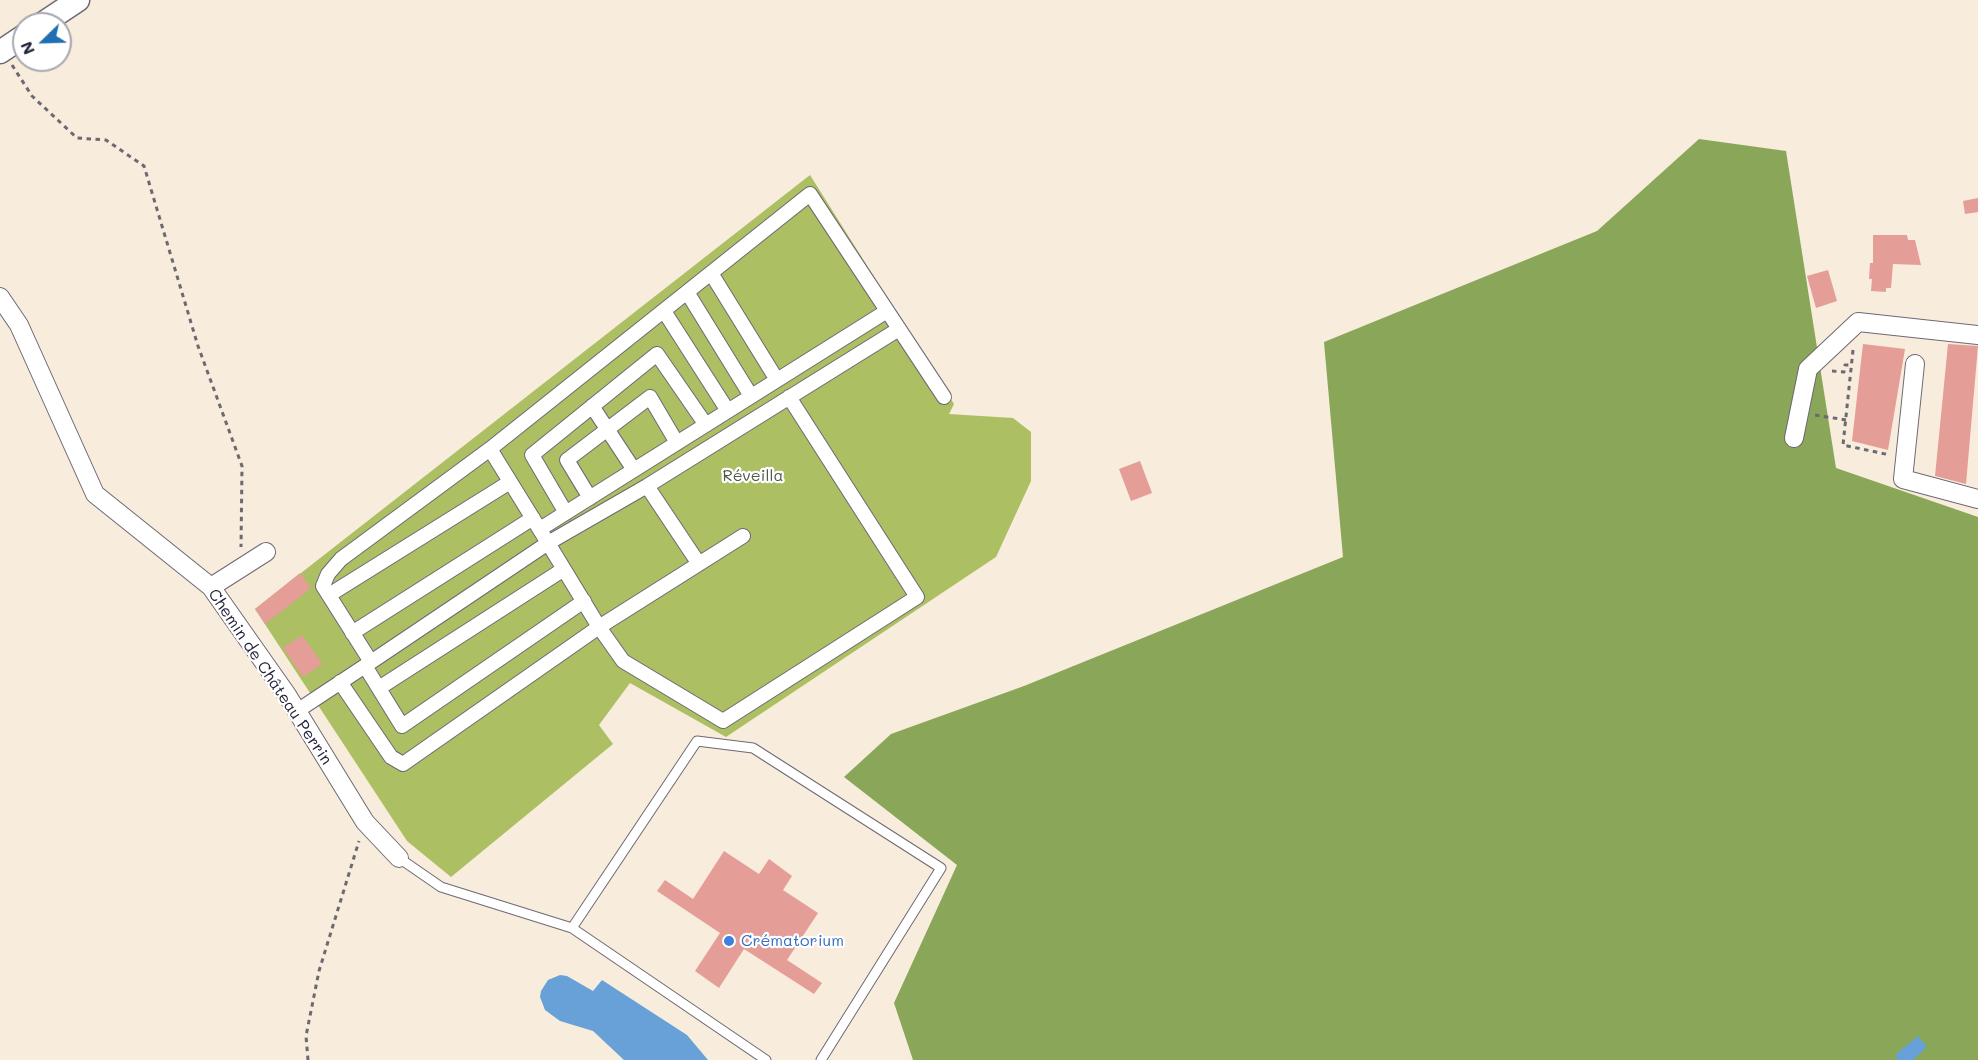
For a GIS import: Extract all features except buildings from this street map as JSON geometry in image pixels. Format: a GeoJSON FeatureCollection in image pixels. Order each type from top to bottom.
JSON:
{"type":"FeatureCollection","features":[{"type":"Feature","properties":{"kind":"street"},"geometry":{"type":"LineString","coordinates":[[60,12],[78,0]]}},
{"type":"Feature","properties":{"kind":"street"},"geometry":{"type":"LineString","coordinates":[[584,601],[402,726],[379,688],[352,633],[323,586],[327,574],[341,559],[490,449],[810,194],[944,397]]}},
{"type":"Feature","properties":{"kind":"street"},"geometry":{"type":"LineString","coordinates":[[711,273],[777,380]]}},
{"type":"Feature","properties":{"kind":"street"},"geometry":{"type":"LineString","coordinates":[[687,292],[751,396]]}},
{"type":"Feature","properties":{"kind":"street","name":"Chemin de Château Perrin"},"geometry":{"type":"LineString","coordinates":[[0,297],[19,325],[95,494],[211,587],[297,711],[365,822],[399,858]]}},
{"type":"Feature","properties":{"kind":"street"},"geometry":{"type":"LineString","coordinates":[[664,311],[728,411]]}},
{"type":"Feature","properties":{"kind":"street"},"geometry":{"type":"LineString","coordinates":[[352,633],[536,524],[566,513],[887,311]]}},
{"type":"Feature","properties":{"kind":"street"},"geometry":{"type":"LineString","coordinates":[[1794,438],[1808,369],[1858,322],[1978,335]]}},
{"type":"Feature","properties":{"kind":"street"},"geometry":{"type":"LineString","coordinates":[[297,711],[548,543],[647,486],[899,329]]}},
{"type":"Feature","properties":{"kind":"street"},"geometry":{"type":"LineString","coordinates":[[566,513],[532,455],[657,354],[706,425]]}},
{"type":"Feature","properties":{"kind":"street"},"geometry":{"type":"LineString","coordinates":[[1915,364],[1903,479],[1978,499]]}},
{"type":"Feature","properties":{"kind":"street"},"geometry":{"type":"LineString","coordinates":[[590,498],[567,460],[650,397],[677,443]]}},
{"type":"Feature","properties":{"kind":"street"},"geometry":{"type":"LineString","coordinates":[[490,449],[622,661],[723,721],[917,597],[789,398]]}},
{"type":"Feature","properties":{"kind":"street"},"geometry":{"type":"LineString","coordinates":[[592,406],[634,470]]}},
{"type":"Feature","properties":{"kind":"street"},"geometry":{"type":"LineString","coordinates":[[329,596],[510,482]]}},
{"type":"Feature","properties":{"kind":"street"},"geometry":{"type":"LineString","coordinates":[[647,486],[699,564]]}},
{"type":"Feature","properties":{"kind":"street"},"geometry":{"type":"LineString","coordinates":[[340,682],[391,757],[403,764],[599,627],[743,536]]}},
{"type":"Feature","properties":{"kind":"street"},"geometry":{"type":"LineString","coordinates":[[211,587],[266,552]]}},
{"type":"Feature","properties":{"kind":"street"},"geometry":{"type":"LineString","coordinates":[[379,688],[564,569]]}},
{"type":"Feature","properties":{"kind":"lane"},"geometry":{"type":"LineString","coordinates":[[572,928],[697,741],[753,748],[941,868],[821,1060]]}},
{"type":"Feature","properties":{"kind":"lane"},"geometry":{"type":"LineString","coordinates":[[399,858],[441,887],[572,928],[766,1060]]}},
{"type":"Feature","properties":{"kind":"path"},"geometry":{"type":"LineString","coordinates":[[2,52],[32,96],[77,138],[106,140],[144,166],[198,346],[242,466],[241,567]]}},
{"type":"Feature","properties":{"kind":"path"},"geometry":{"type":"LineString","coordinates":[[1850,329],[1855,337],[1843,445],[1906,461]]}},
{"type":"Feature","properties":{"kind":"path"},"geometry":{"type":"LineString","coordinates":[[1832,371],[1844,372],[1845,365],[1851,365]]}},
{"type":"Feature","properties":{"kind":"path"},"geometry":{"type":"LineString","coordinates":[[1822,417],[1846,420]]}},
{"type":"Feature","properties":{"kind":"path"},"geometry":{"type":"LineString","coordinates":[[308,1060],[306,1036],[319,971],[365,822]]}},
{"type":"Feature","properties":{"kind":"green space"},"geometry":{"type":"Polygon","coordinates":[[[1699,139],[1786,151],[1836,468],[1978,517],[1978,1060],[913,1060],[894,1003],[957,865],[844,777],[891,734],[1024,686],[1343,557],[1324,342],[1597,231],[1699,139]]]}},
{"type":"Feature","properties":{"kind":"green space","name":"Réveilla"},"geometry":{"type":"Polygon","coordinates":[[[810,175],[954,404],[949,414],[1013,418],[1031,432],[1031,481],[996,557],[726,737],[630,683],[599,725],[613,744],[451,877],[407,841],[255,609],[810,175]]]}},
{"type":"Feature","properties":{"kind":"water"},"geometry":{"type":"Polygon","coordinates":[[[560,975],[567,976],[593,991],[602,980],[687,1035],[708,1060],[624,1060],[593,1031],[560,1021],[545,1010],[540,997],[541,991],[548,980],[560,975]]]}},
{"type":"Feature","properties":{"kind":"water"},"geometry":{"type":"Polygon","coordinates":[[[1918,1036],[1927,1047],[1913,1060],[1897,1060],[1896,1054],[1918,1036]]]}},
{"type":"Feature","properties":{"kind":"place","name":"Crématorium"},"geometry":{"type":"Point","coordinates":[729,941]}}]}
